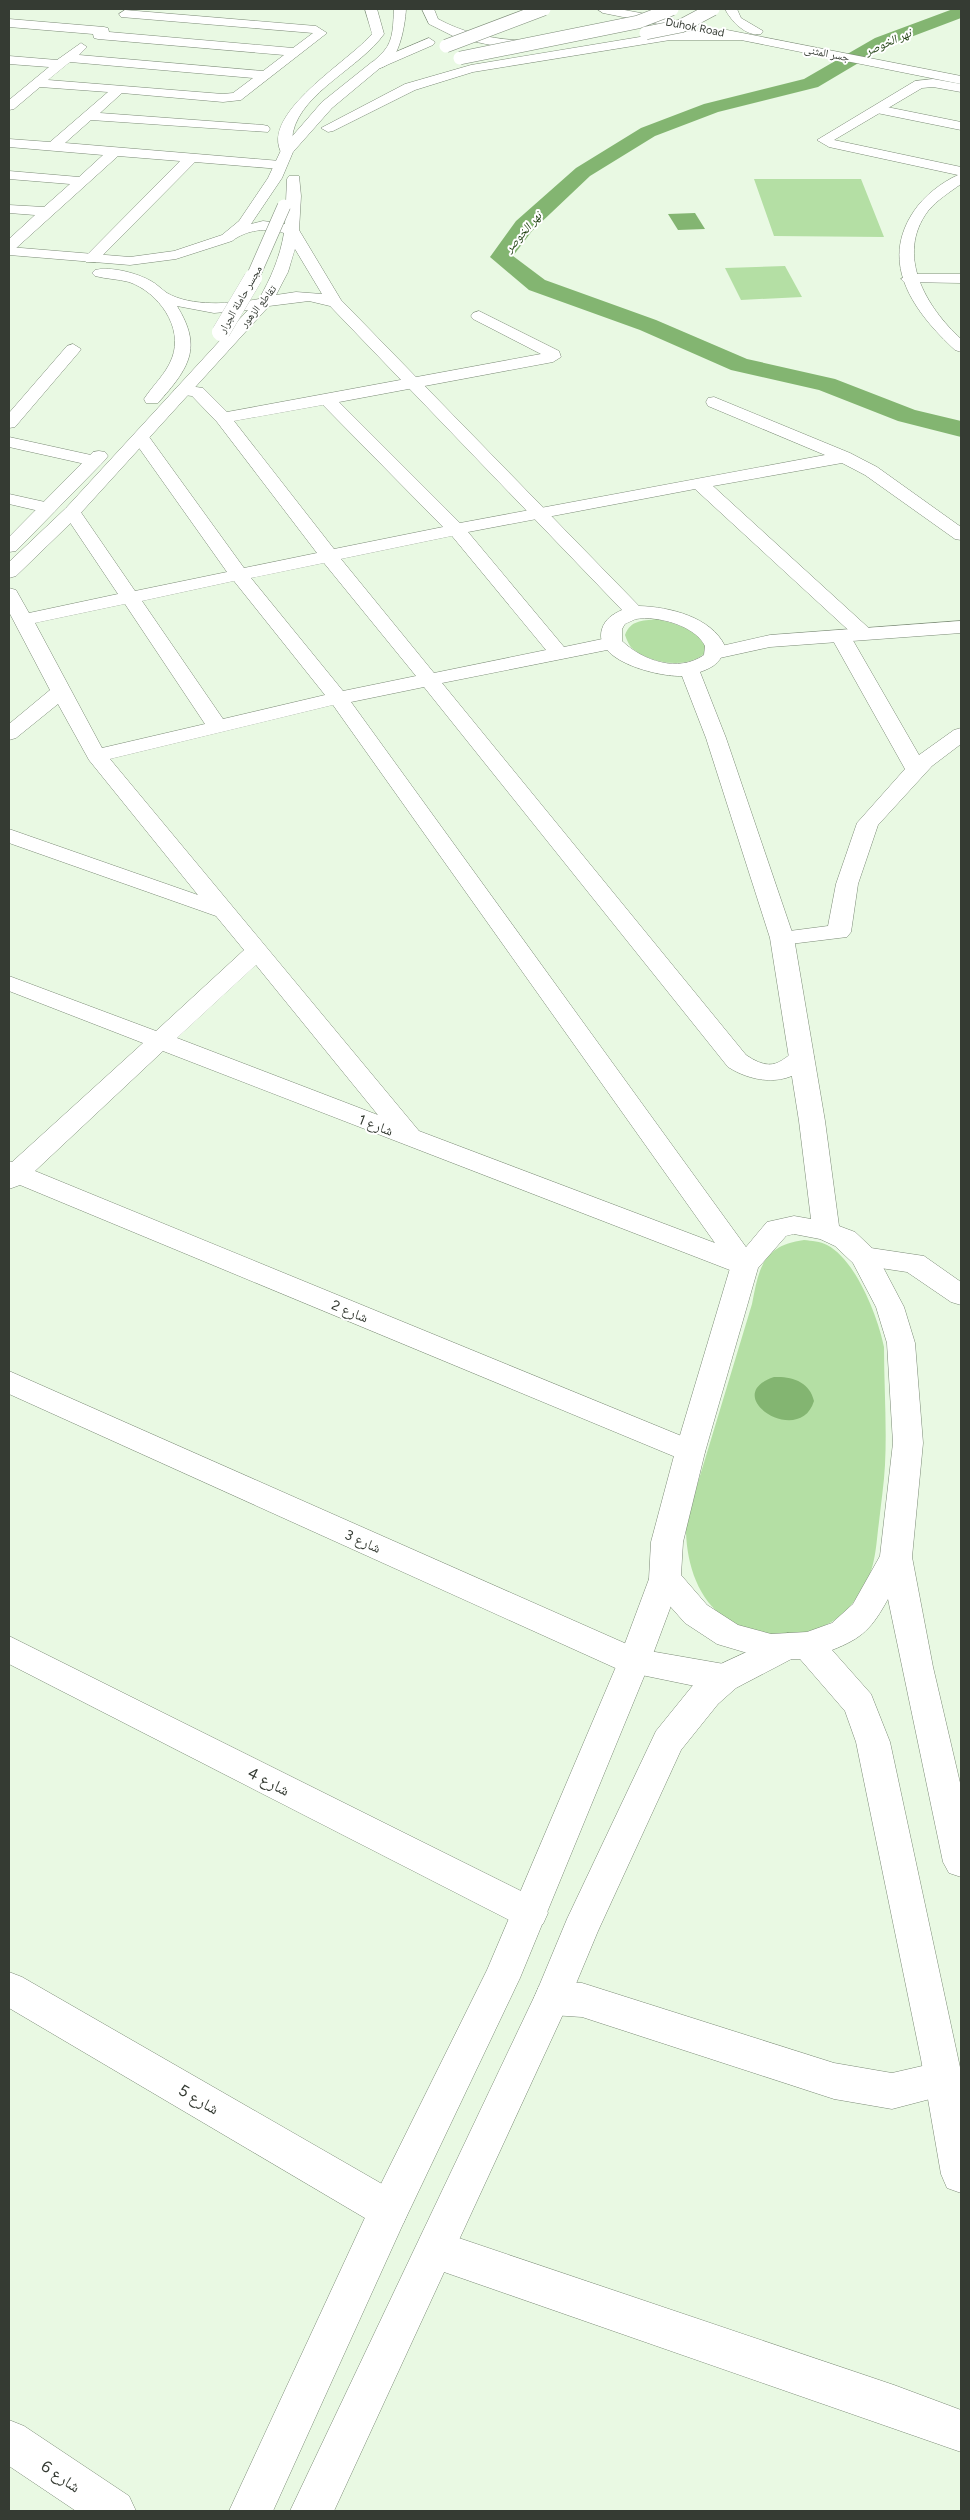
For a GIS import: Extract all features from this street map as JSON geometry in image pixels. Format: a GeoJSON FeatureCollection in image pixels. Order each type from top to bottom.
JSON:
{"type":"FeatureCollection","features":[{"type":"Feature","properties":{"kind":"main road"},"geometry":{"type":"LineString","coordinates":[[287,151],[284,143],[291,117],[312,94],[372,46],[378,29],[371,9]]}},
{"type":"Feature","properties":{"kind":"main road"},"geometry":{"type":"LineString","coordinates":[[251,240],[287,151],[326,105],[388,56],[396,45],[400,9]]}},
{"type":"Feature","properties":{"kind":"main road"},"geometry":{"type":"LineString","coordinates":[[376,65],[429,42],[523,9]]}},
{"type":"Feature","properties":{"kind":"main road"},"geometry":{"type":"LineString","coordinates":[[406,72],[446,46],[544,9]]}},
{"type":"Feature","properties":{"kind":"main road","name":"Duhok Road"},"geometry":{"type":"LineString","coordinates":[[603,9],[792,42]]}},
{"type":"Feature","properties":{"kind":"main road","name":"Duhok Road"},"geometry":{"type":"LineString","coordinates":[[646,9],[682,13],[751,34]]}},
{"type":"Feature","properties":{"kind":"main road"},"geometry":{"type":"LineString","coordinates":[[454,59],[638,22],[672,9]]}},
{"type":"Feature","properties":{"kind":"main road"},"geometry":{"type":"LineString","coordinates":[[467,22],[527,35],[590,38],[631,35],[667,29],[695,20],[714,9]]}},
{"type":"Feature","properties":{"kind":"main road"},"geometry":{"type":"LineString","coordinates":[[730,9],[736,20],[751,34]]}},
{"type":"Feature","properties":{"kind":"main road"},"geometry":{"type":"LineString","coordinates":[[431,13],[456,33],[492,42],[602,46]]}},
{"type":"Feature","properties":{"kind":"main road"},"geometry":{"type":"LineString","coordinates":[[431,13],[451,16]]}},
{"type":"Feature","properties":{"kind":"main road"},"geometry":{"type":"LineString","coordinates":[[9,23],[115,22],[321,32],[265,75],[236,96],[230,98],[36,83]]}},
{"type":"Feature","properties":{"kind":"main road"},"geometry":{"type":"LineString","coordinates":[[11,102],[115,22],[296,52]]}},
{"type":"Feature","properties":{"kind":"main road"},"geometry":{"type":"LineString","coordinates":[[328,128],[385,98],[440,77],[487,66],[670,36],[751,34]]}},
{"type":"Feature","properties":{"kind":"main road","name":"جسر المثنى"},"geometry":{"type":"LineString","coordinates":[[792,42],[931,70]]}},
{"type":"Feature","properties":{"kind":"main road"},"geometry":{"type":"LineString","coordinates":[[9,60],[63,61],[265,75]]}},
{"type":"Feature","properties":{"kind":"main road"},"geometry":{"type":"LineString","coordinates":[[931,70],[961,72]]}},
{"type":"Feature","properties":{"kind":"main road"},"geometry":{"type":"LineString","coordinates":[[931,70],[961,80]]}},
{"type":"Feature","properties":{"kind":"main road"},"geometry":{"type":"LineString","coordinates":[[961,88],[933,83],[919,84],[825,141],[961,171]]}},
{"type":"Feature","properties":{"kind":"main road"},"geometry":{"type":"LineString","coordinates":[[53,147],[119,89]]}},
{"type":"Feature","properties":{"kind":"main road"},"geometry":{"type":"LineString","coordinates":[[318,141],[328,128],[367,93]]}},
{"type":"Feature","properties":{"kind":"main road"},"geometry":{"type":"LineString","coordinates":[[877,109],[961,126]]}},
{"type":"Feature","properties":{"kind":"main road"},"geometry":{"type":"LineString","coordinates":[[88,116],[263,130]]}},
{"type":"Feature","properties":{"kind":"main road"},"geometry":{"type":"LineString","coordinates":[[9,143],[190,158],[278,172]]}},
{"type":"Feature","properties":{"kind":"main road"},"geometry":{"type":"LineString","coordinates":[[9,249],[114,152]]}},
{"type":"Feature","properties":{"kind":"main road"},"geometry":{"type":"LineString","coordinates":[[91,259],[190,158]]}},
{"type":"Feature","properties":{"kind":"main road"},"geometry":{"type":"LineString","coordinates":[[237,232],[278,172]]}},
{"type":"Feature","properties":{"kind":"main road","name":"مجسر حاملة الجرار"},"geometry":{"type":"LineString","coordinates":[[178,386],[215,328],[256,272],[298,172]]}},
{"type":"Feature","properties":{"kind":"main road","name":"تقاطع الزهور"},"geometry":{"type":"LineString","coordinates":[[178,386],[246,322],[264,301],[281,274],[293,224],[298,172]]}},
{"type":"Feature","properties":{"kind":"main road"},"geometry":{"type":"LineString","coordinates":[[9,175],[81,181]]}},
{"type":"Feature","properties":{"kind":"main road"},"geometry":{"type":"LineString","coordinates":[[961,178],[924,207],[914,223],[908,238],[906,258],[909,279],[918,298],[935,320],[961,347]]}},
{"type":"Feature","properties":{"kind":"main road"},"geometry":{"type":"LineString","coordinates":[[9,209],[47,212]]}},
{"type":"Feature","properties":{"kind":"main road"},"geometry":{"type":"LineString","coordinates":[[247,218],[293,224]]}},
{"type":"Feature","properties":{"kind":"main road"},"geometry":{"type":"LineString","coordinates":[[9,249],[91,259],[130,261],[176,255],[197,250],[215,244],[237,232],[263,225],[293,224]]}},
{"type":"Feature","properties":{"kind":"main road"},"geometry":{"type":"LineString","coordinates":[[293,224],[335,303],[635,613]]}},
{"type":"Feature","properties":{"kind":"main road"},"geometry":{"type":"LineString","coordinates":[[9,264],[120,275],[151,286],[164,297],[183,331],[183,350],[178,386],[141,438],[72,512],[9,572]]}},
{"type":"Feature","properties":{"kind":"main road"},"geometry":{"type":"LineString","coordinates":[[909,279],[961,279]]}},
{"type":"Feature","properties":{"kind":"main road","name":"مجسر حاملة الجرار"},"geometry":{"type":"LineString","coordinates":[[215,328],[227,291]]}},
{"type":"Feature","properties":{"kind":"main road"},"geometry":{"type":"LineString","coordinates":[[164,297],[190,305],[212,308],[237,308],[291,296],[312,296],[335,303]]}},
{"type":"Feature","properties":{"kind":"main road"},"geometry":{"type":"LineString","coordinates":[[177,318],[190,314],[218,313],[237,316],[246,322]]}},
{"type":"Feature","properties":{"kind":"main road"},"geometry":{"type":"LineString","coordinates":[[223,418],[553,357],[553,354],[479,316]]}},
{"type":"Feature","properties":{"kind":"main road","name":"مجسر حاملة الجرار"},"geometry":{"type":"LineString","coordinates":[[178,386],[200,337]]}},
{"type":"Feature","properties":{"kind":"main road"},"geometry":{"type":"LineString","coordinates":[[9,423],[73,349]]}},
{"type":"Feature","properties":{"kind":"main road"},"geometry":{"type":"LineString","coordinates":[[141,411],[178,386]]}},
{"type":"Feature","properties":{"kind":"main road"},"geometry":{"type":"LineString","coordinates":[[178,386],[197,392],[223,418],[329,556],[737,1061],[754,1071],[774,1072],[792,1068],[802,1057]]}},
{"type":"Feature","properties":{"kind":"main road"},"geometry":{"type":"LineString","coordinates":[[326,398],[456,529],[558,652]]}},
{"type":"Feature","properties":{"kind":"main road"},"geometry":{"type":"LineString","coordinates":[[714,402],[844,457],[871,471],[961,535]]}},
{"type":"Feature","properties":{"kind":"main road"},"geometry":{"type":"LineString","coordinates":[[141,438],[238,575],[338,698],[745,1265]]}},
{"type":"Feature","properties":{"kind":"main road"},"geometry":{"type":"LineString","coordinates":[[9,442],[94,461]]}},
{"type":"Feature","properties":{"kind":"main road"},"geometry":{"type":"LineString","coordinates":[[9,547],[108,447]]}},
{"type":"Feature","properties":{"kind":"main road"},"geometry":{"type":"LineString","coordinates":[[23,620],[539,512],[844,457]]}},
{"type":"Feature","properties":{"kind":"main road"},"geometry":{"type":"LineString","coordinates":[[699,483],[865,634]]}},
{"type":"Feature","properties":{"kind":"main road"},"geometry":{"type":"LineString","coordinates":[[9,499],[48,508]]}},
{"type":"Feature","properties":{"kind":"main road"},"geometry":{"type":"LineString","coordinates":[[72,512],[128,598],[218,728]]}},
{"type":"Feature","properties":{"kind":"main road"},"geometry":{"type":"LineString","coordinates":[[9,594],[96,756],[412,1139]]}},
{"type":"Feature","properties":{"kind":"main road"},"geometry":{"type":"LineString","coordinates":[[770,640],[715,652],[704,664],[689,669],[653,667],[623,653],[612,643],[610,632],[619,618],[635,613],[671,617],[703,631],[734,638],[770,640],[841,637],[961,627]]}},
{"type":"Feature","properties":{"kind":"main road"},"geometry":{"type":"LineString","coordinates":[[703,631],[713,640],[715,652]]}},
{"type":"Feature","properties":{"kind":"main road"},"geometry":{"type":"LineString","coordinates":[[841,637],[916,769]]}},
{"type":"Feature","properties":{"kind":"main road"},"geometry":{"type":"LineString","coordinates":[[96,756],[427,678],[612,643]]}},
{"type":"Feature","properties":{"kind":"main road"},"geometry":{"type":"LineString","coordinates":[[689,669],[719,747],[782,938],[802,1057],[826,1231]]}},
{"type":"Feature","properties":{"kind":"main road"},"geometry":{"type":"LineString","coordinates":[[9,734],[60,692]]}},
{"type":"Feature","properties":{"kind":"main road"},"geometry":{"type":"LineString","coordinates":[[782,938],[839,932],[847,884],[868,823],[924,761],[961,734]]}},
{"type":"Feature","properties":{"kind":"main road"},"geometry":{"type":"LineString","coordinates":[[9,836],[222,911]]}},
{"type":"Feature","properties":{"kind":"main road"},"geometry":{"type":"LineString","coordinates":[[11,1175],[257,951]]}},
{"type":"Feature","properties":{"kind":"main road","name":"شارع 1"},"geometry":{"type":"LineString","coordinates":[[9,983],[745,1265]]}},
{"type":"Feature","properties":{"kind":"main road","name":"شارع 2"},"geometry":{"type":"LineString","coordinates":[[11,1175],[690,1452]]}},
{"type":"Feature","properties":{"kind":"main road"},"geometry":{"type":"LineString","coordinates":[[251,2511],[389,2210],[502,1978],[634,1662],[665,1579],[667,1542],[690,1452],[745,1265],[776,1230],[794,1225],[826,1231],[845,1239],[864,1257],[890,1307],[901,1343],[908,1443],[896,1557],[917,1666],[961,1862]]}},
{"type":"Feature","properties":{"kind":"main road"},"geometry":{"type":"LineString","coordinates":[[864,1257],[914,1263],[961,1295]]}},
{"type":"Feature","properties":{"kind":"main road","name":"شارع 3"},"geometry":{"type":"LineString","coordinates":[[9,1382],[634,1662],[724,1678]]}},
{"type":"Feature","properties":{"kind":"main road"},"geometry":{"type":"LineString","coordinates":[[312,2511],[552,1998],[580,1931],[668,1741],[706,1694],[724,1678],[798,1646],[843,1632],[864,1613],[896,1557]]}},
{"type":"Feature","properties":{"kind":"main road"},"geometry":{"type":"LineString","coordinates":[[665,1579],[696,1614],[728,1635],[771,1647],[798,1646],[859,1704],[873,1742],[944,2079],[961,2174]]}},
{"type":"Feature","properties":{"kind":"main road","name":"شارع 4"},"geometry":{"type":"LineString","coordinates":[[9,1649],[530,1913]]}},
{"type":"Feature","properties":{"kind":"main road","name":"شارع 5"},"geometry":{"type":"LineString","coordinates":[[9,1989],[389,2210]]}},
{"type":"Feature","properties":{"kind":"main road"},"geometry":{"type":"LineString","coordinates":[[552,1998],[582,2000],[834,2081],[892,2090],[944,2079]]}},
{"type":"Feature","properties":{"kind":"main road"},"geometry":{"type":"LineString","coordinates":[[435,2250],[894,2406],[961,2432]]}},
{"type":"Feature","properties":{"kind":"main road","name":"شارع 6"},"geometry":{"type":"LineString","coordinates":[[9,2441],[114,2511]]}},
{"type":"Feature","properties":{"kind":"shaded area"},"geometry":{"type":"Polygon","coordinates":[[[754,179],[861,179],[884,237],[774,236],[754,179]]]}},
{"type":"Feature","properties":{"kind":"shaded area"},"geometry":{"type":"Polygon","coordinates":[[[695,213],[705,229],[678,230],[668,214],[695,213]]]}},
{"type":"Feature","properties":{"kind":"shaded area"},"geometry":{"type":"Polygon","coordinates":[[[785,266],[802,297],[741,300],[725,268],[785,266]]]}},
{"type":"Feature","properties":{"kind":"shaded area"},"geometry":{"type":"Polygon","coordinates":[[[657,619],[686,628],[705,640],[710,646],[704,654],[685,662],[662,662],[641,654],[628,643],[625,635],[627,630],[630,626],[641,621],[657,619]]]}},
{"type":"Feature","properties":{"kind":"shaded area"},"geometry":{"type":"Polygon","coordinates":[[[804,1240],[819,1242],[838,1252],[864,1290],[877,1321],[884,1347],[886,1436],[884,1479],[871,1572],[852,1604],[832,1622],[817,1629],[800,1633],[766,1633],[734,1624],[721,1615],[704,1596],[693,1573],[687,1547],[686,1522],[752,1304],[760,1270],[771,1253],[779,1247],[804,1240]]]}},
{"type":"Feature","properties":{"kind":"shaded area"},"geometry":{"type":"Polygon","coordinates":[[[774,1377],[794,1379],[809,1389],[814,1401],[806,1414],[794,1420],[780,1419],[768,1414],[758,1405],[755,1395],[759,1385],[774,1377]]]}},
{"type":"Feature","properties":{"kind":"waterway","name":"نهر الخوصر"},"geometry":{"type":"LineString","coordinates":[[961,12],[881,42],[811,83],[711,108],[648,132],[583,172],[524,226],[501,257],[537,285],[648,325],[740,365],[826,384],[907,416],[961,429]]}}]}
